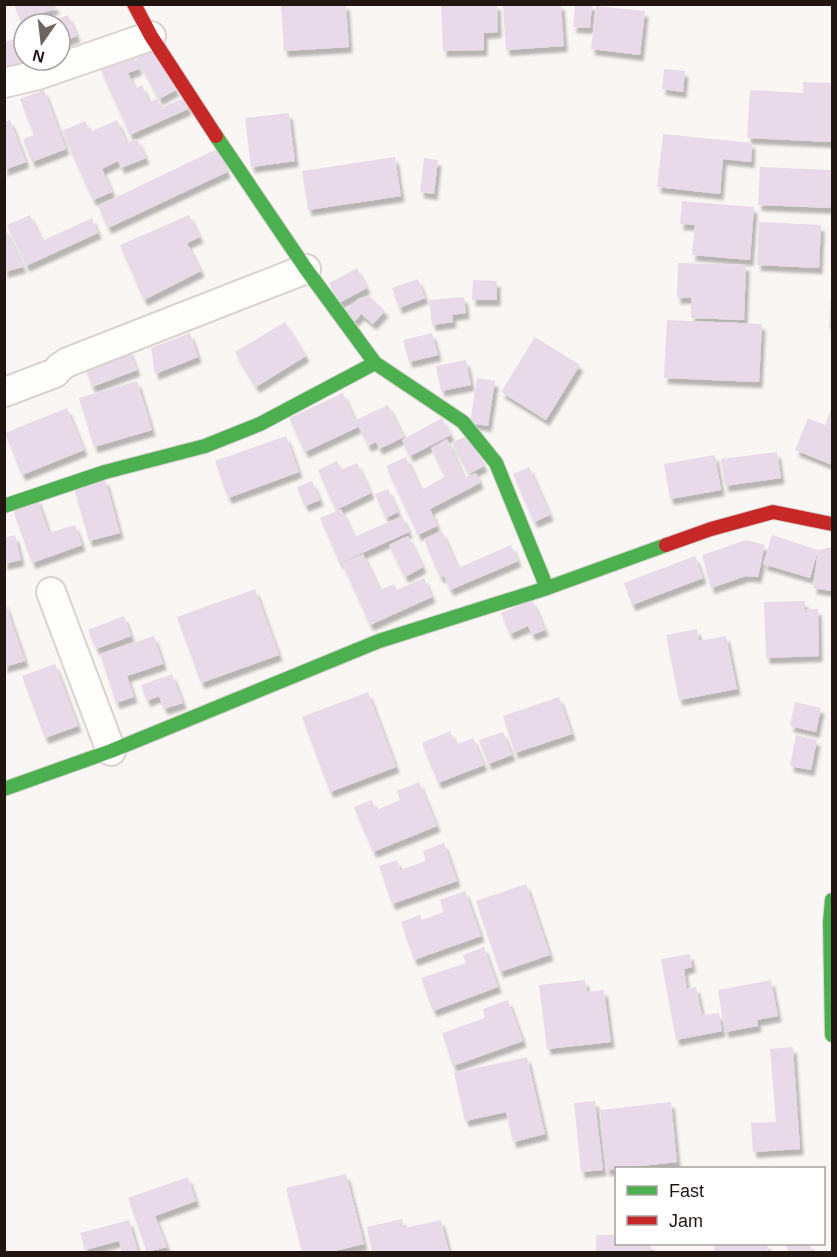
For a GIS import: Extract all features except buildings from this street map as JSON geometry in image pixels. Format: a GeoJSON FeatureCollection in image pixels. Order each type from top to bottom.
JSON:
{"type":"FeatureCollection","features":[{"type":"Feature","properties":{"kind":"street"},"geometry":{"type":"LineString","coordinates":[[134,4],[151,36],[306,269],[375,363],[463,422],[496,463],[547,588]]}},
{"type":"Feature","properties":{"kind":"street"},"geometry":{"type":"LineString","coordinates":[[4,83],[38,75],[151,36]]}},
{"type":"Feature","properties":{"kind":"street"},"geometry":{"type":"LineString","coordinates":[[5,392],[55,373],[68,362],[306,269]]}},
{"type":"Feature","properties":{"kind":"street"},"geometry":{"type":"LineString","coordinates":[[4,506],[105,472],[205,446],[260,424],[375,363]]}},
{"type":"Feature","properties":{"kind":"street"},"geometry":{"type":"LineString","coordinates":[[4,789],[111,751],[379,641],[547,588],[711,529],[773,512],[832,524]]}},
{"type":"Feature","properties":{"kind":"street"},"geometry":{"type":"LineString","coordinates":[[51,592],[111,751]]}},
{"type":"Feature","properties":{"kind":"street"},"geometry":{"type":"LineString","coordinates":[[832,900],[830,922],[832,1035]]}},
{"type":"Feature","properties":{"kind":"traffic: fast"},"geometry":{"type":"LineString","coordinates":[[216,136],[306,269],[375,363],[463,422],[496,463],[547,588]]}},
{"type":"Feature","properties":{"kind":"traffic: fast"},"geometry":{"type":"LineString","coordinates":[[4,506],[105,472],[205,446],[260,424],[375,363]]}},
{"type":"Feature","properties":{"kind":"traffic: fast"},"geometry":{"type":"LineString","coordinates":[[4,789],[111,751],[379,641],[547,588],[666,545]]}},
{"type":"Feature","properties":{"kind":"traffic: fast"},"geometry":{"type":"LineString","coordinates":[[832,900],[830,922],[832,1035]]}},
{"type":"Feature","properties":{"kind":"traffic: jam"},"geometry":{"type":"LineString","coordinates":[[134,4],[151,36],[216,136]]}},
{"type":"Feature","properties":{"kind":"traffic: jam"},"geometry":{"type":"LineString","coordinates":[[666,545],[711,529],[773,512],[832,524]]}}]}
